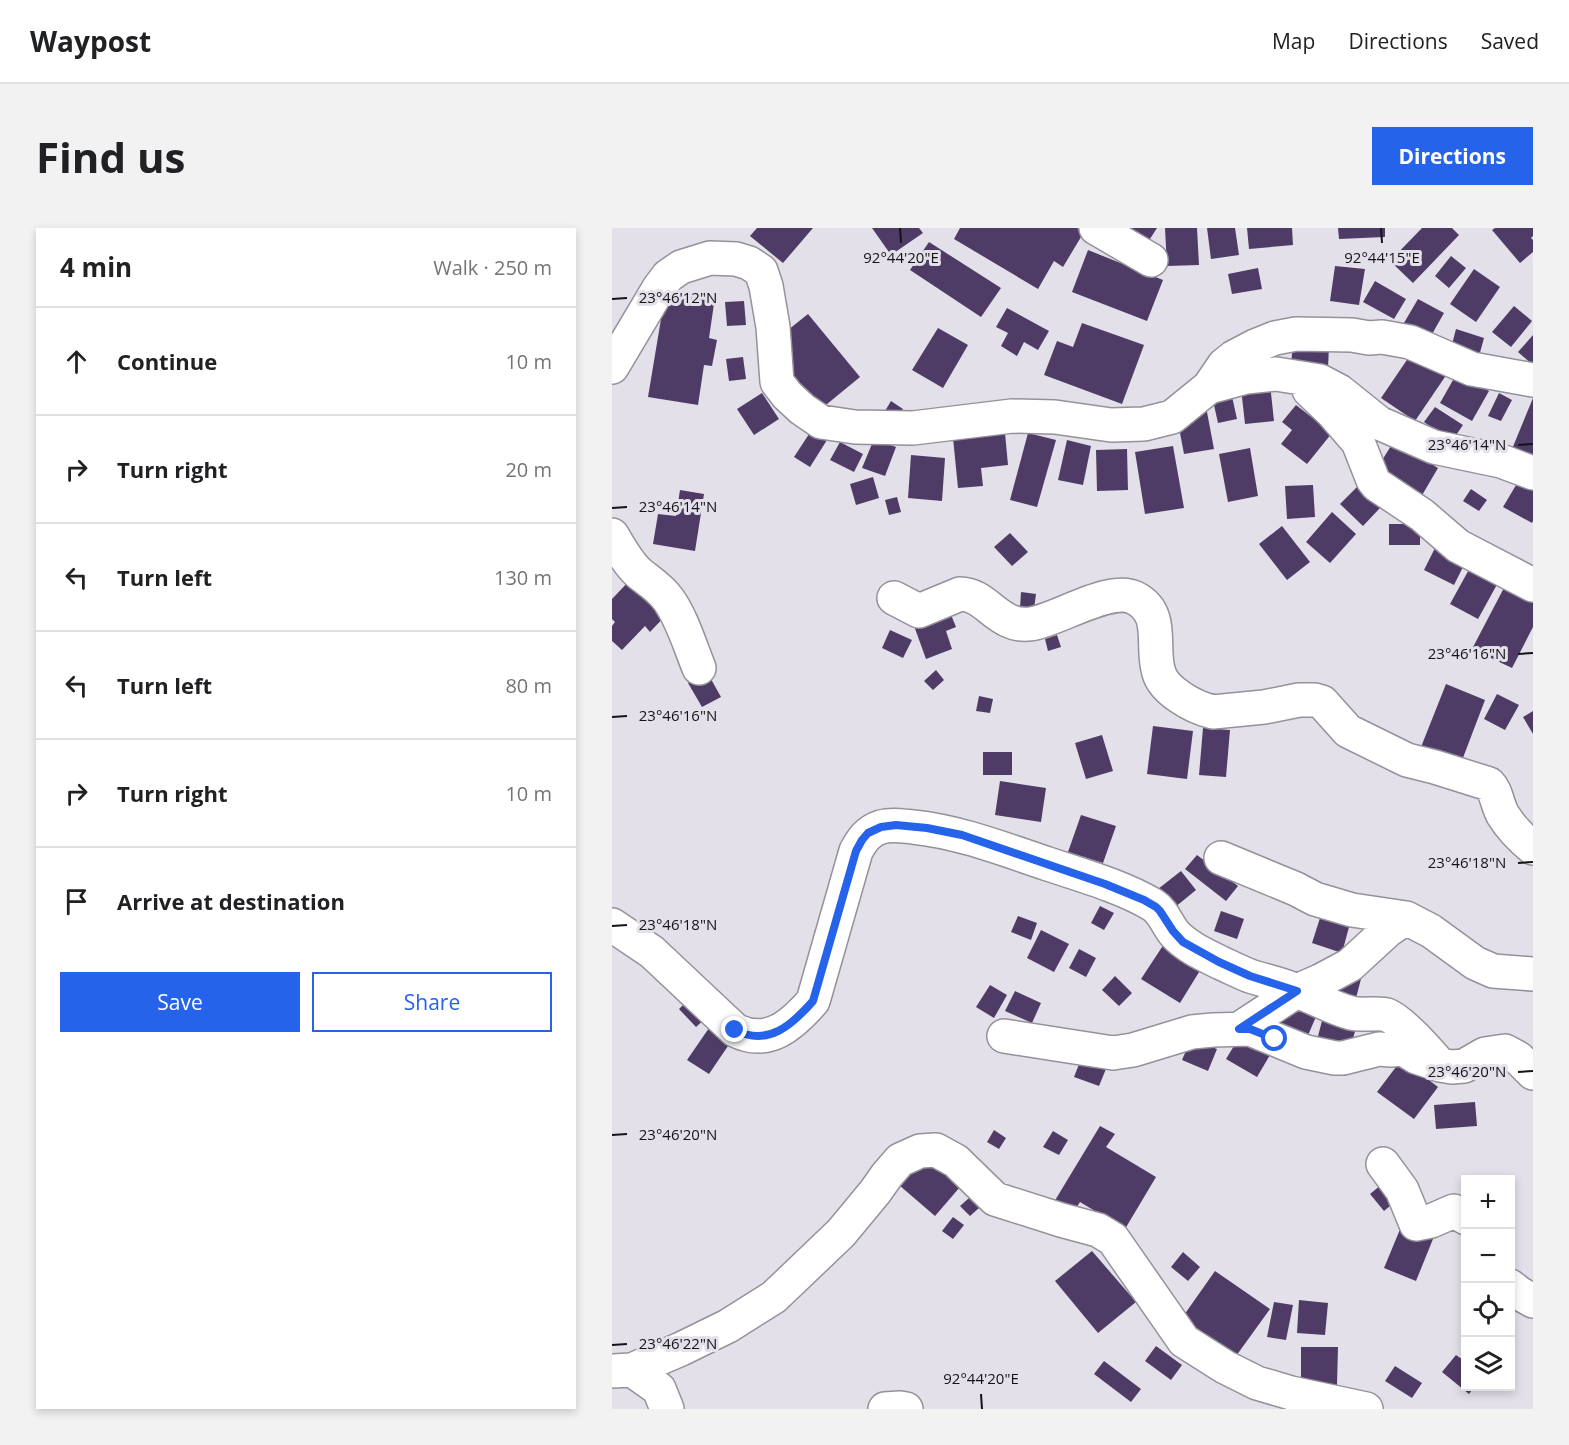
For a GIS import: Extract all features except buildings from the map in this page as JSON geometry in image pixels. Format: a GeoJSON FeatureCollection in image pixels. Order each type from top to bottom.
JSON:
{"type":"FeatureCollection","features":[{"type":"Feature","properties":{"kind":"street"},"geometry":{"type":"LineString","coordinates":[[1096,228],[1151,260]]}},
{"type":"Feature","properties":{"kind":"street"},"geometry":{"type":"LineString","coordinates":[[612,367],[668,276],[681,267],[710,258],[736,259],[749,263],[761,271],[773,327],[777,382],[802,409],[822,422],[855,428],[913,428],[1012,417],[1055,417],[1111,425],[1144,424],[1172,417],[1209,387],[1224,365],[1234,357],[1275,338],[1296,334],[1382,337],[1410,342],[1472,369],[1533,380]]}},
{"type":"Feature","properties":{"kind":"street"},"geometry":{"type":"LineString","coordinates":[[1209,387],[1246,377],[1276,374],[1320,381],[1339,391],[1379,423],[1434,447],[1501,461],[1533,473]]}},
{"type":"Feature","properties":{"kind":"street"},"geometry":{"type":"LineString","coordinates":[[1293,378],[1324,404],[1352,435],[1363,452],[1377,485],[1422,515],[1458,546],[1533,585]]}},
{"type":"Feature","properties":{"kind":"street"},"geometry":{"type":"LineString","coordinates":[[612,535],[639,574],[668,598],[675,609],[699,668]]}},
{"type":"Feature","properties":{"kind":"street"},"geometry":{"type":"LineString","coordinates":[[894,598],[919,611],[960,594],[967,594],[982,602],[999,616],[1020,624],[1035,623],[1096,600],[1120,596],[1135,598],[1155,620],[1158,672],[1162,680],[1169,689],[1187,701],[1213,712],[1264,707],[1299,699],[1322,702],[1348,731],[1407,760],[1489,784],[1493,788],[1502,814],[1522,839],[1533,848]]}},
{"type":"Feature","properties":{"kind":"street"},"geometry":{"type":"LineString","coordinates":[[612,925],[652,952],[735,1030],[744,1035],[766,1036],[788,1026],[813,1001],[856,851],[862,840],[868,833],[881,827],[896,825],[927,828],[962,835],[1115,888],[1156,907],[1183,942],[1219,962],[1350,1013],[1367,1016],[1385,1014],[1397,1022],[1440,1065]]}},
{"type":"Feature","properties":{"kind":"street"},"geometry":{"type":"LineString","coordinates":[[1221,858],[1315,899],[1352,910],[1406,918],[1431,931],[1475,963],[1493,971],[1533,974]]}},
{"type":"Feature","properties":{"kind":"street"},"geometry":{"type":"LineString","coordinates":[[1239,1029],[1297,991],[1350,965],[1387,931],[1406,918]]}},
{"type":"Feature","properties":{"kind":"street"},"geometry":{"type":"LineString","coordinates":[[1004,1036],[1113,1053],[1133,1050],[1192,1032],[1250,1029],[1324,1057],[1343,1058],[1379,1049],[1403,1049],[1416,1057],[1452,1067],[1464,1066],[1485,1054],[1505,1051],[1518,1058],[1533,1073]]}},
{"type":"Feature","properties":{"kind":"street"},"geometry":{"type":"LineString","coordinates":[[622,1370],[681,1349],[728,1326],[774,1297],[842,1233],[875,1192],[886,1174],[900,1160],[920,1151],[936,1150],[956,1161],[995,1199],[1098,1230],[1113,1239],[1184,1341],[1225,1367],[1268,1387],[1366,1409]]}},
{"type":"Feature","properties":{"kind":"street"},"geometry":{"type":"LineString","coordinates":[[1383,1164],[1402,1190],[1416,1224],[1431,1221],[1454,1211],[1461,1215]]}},
{"type":"Feature","properties":{"kind":"street"},"geometry":{"type":"LineString","coordinates":[[1515,1290],[1533,1301]]}},
{"type":"Feature","properties":{"kind":"street"},"geometry":{"type":"LineString","coordinates":[[622,1370],[659,1389],[667,1409]]}},
{"type":"Feature","properties":{"kind":"street"},"geometry":{"type":"LineString","coordinates":[[885,1409],[906,1409]]}},
{"type":"Feature","properties":{"kind":"route"},"geometry":{"type":"LineString","coordinates":[[735,1030],[744,1035],[766,1036],[777,1032],[800,1016],[813,1001],[856,851],[868,833],[881,827],[896,825],[962,835],[1105,884],[1144,900],[1160,911],[1183,942],[1250,976],[1297,991],[1239,1029],[1250,1029],[1275,1039]]}}]}
